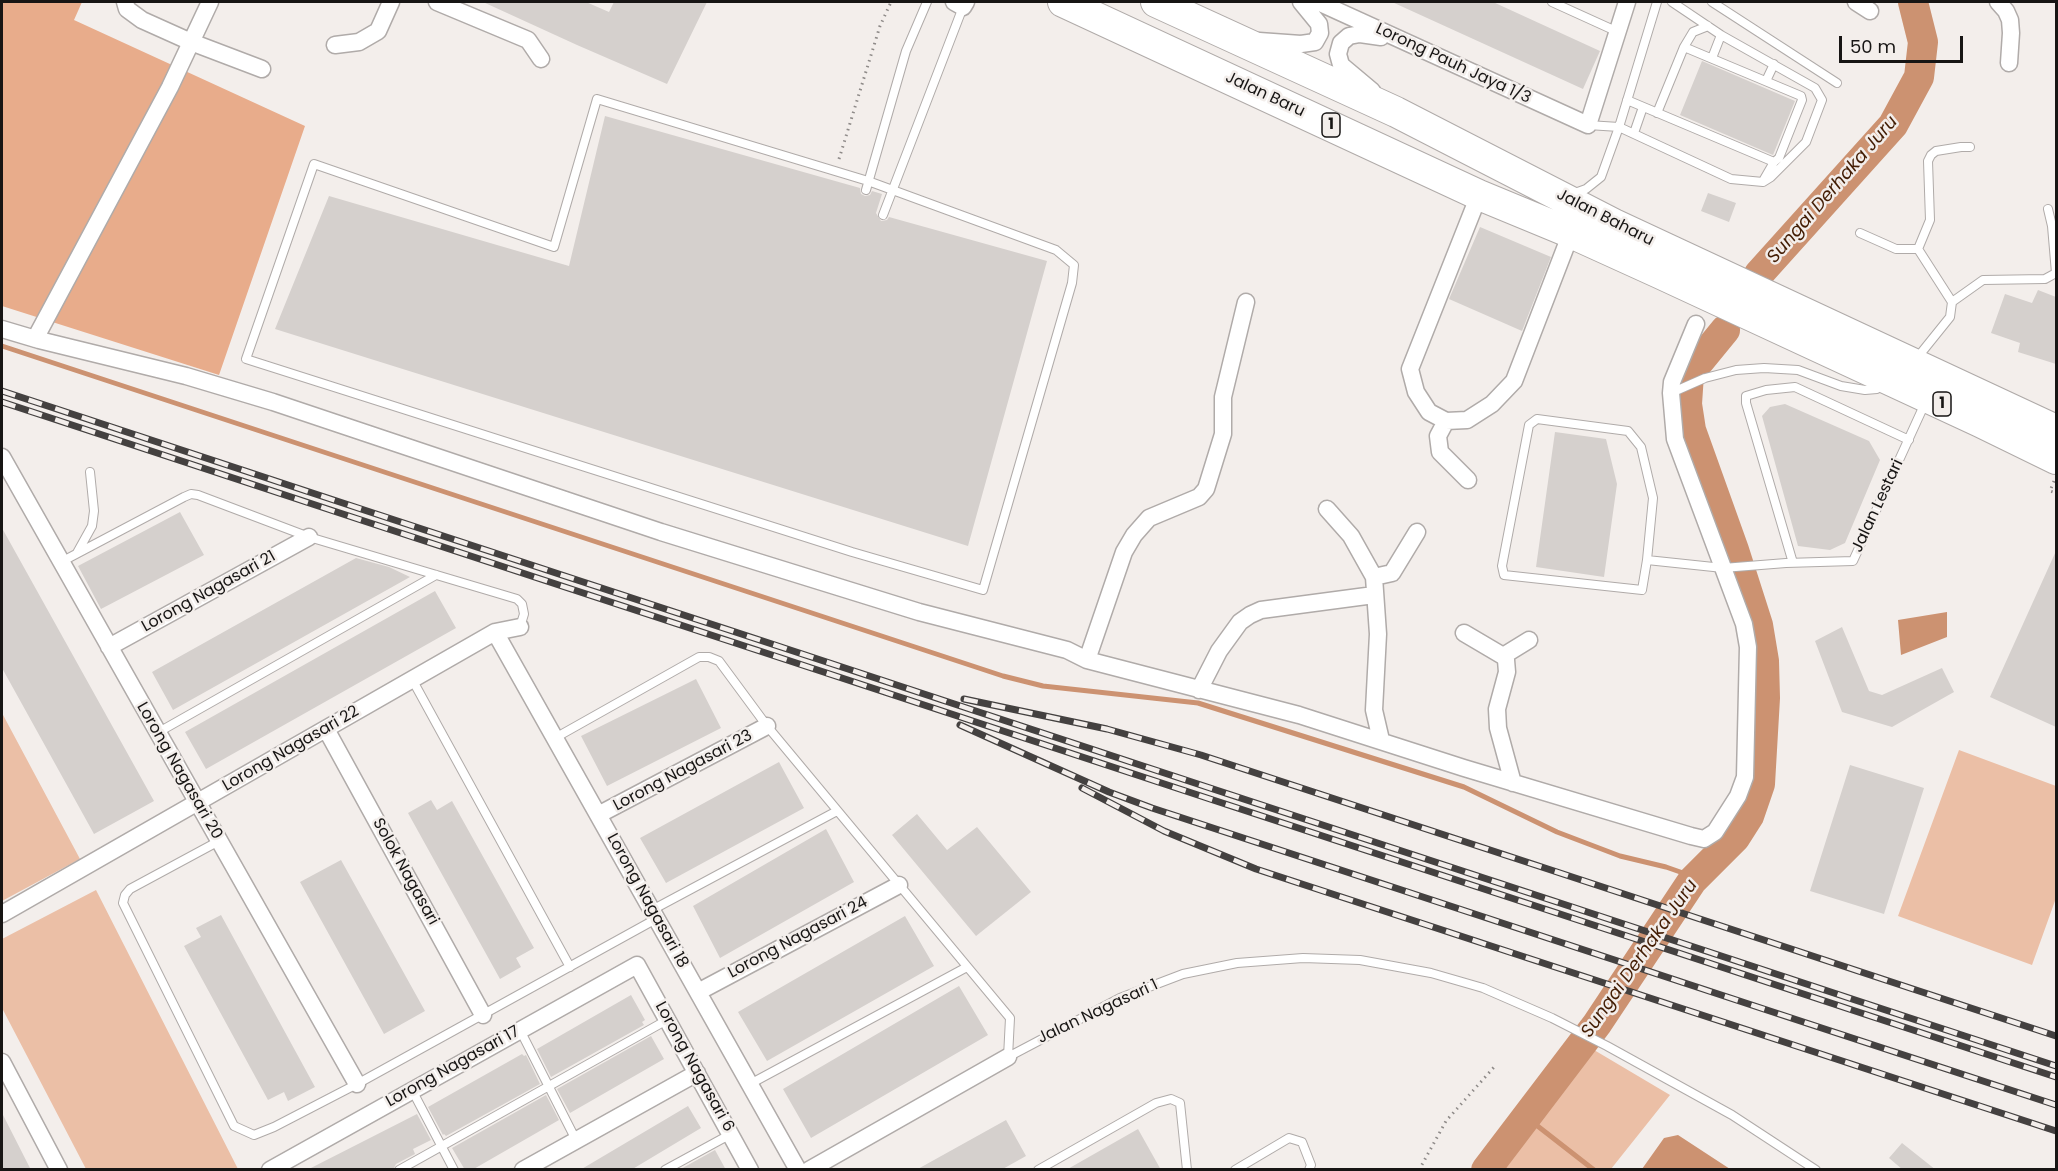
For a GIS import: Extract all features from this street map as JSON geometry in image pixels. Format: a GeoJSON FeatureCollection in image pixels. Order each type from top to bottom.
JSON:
{"type":"FeatureCollection","features":[{"type":"Feature","properties":{"kind":"highway","name":"Jalan Baru"},"geometry":{"type":"LineString","coordinates":[[1063,2],[1479,195],[1571,232],[1607,235]]}},
{"type":"Feature","properties":{"kind":"highway","name":"Jalan Baharu"},"geometry":{"type":"LineString","coordinates":[[1156,2],[1396,112],[1563,196],[1607,235],[1829,339],[1912,363],[2056,430]]}},
{"type":"Feature","properties":{"kind":"highway","name":"Jalan Baharu"},"geometry":{"type":"LineString","coordinates":[[1829,339],[1887,380],[2056,459]]}},
{"type":"Feature","properties":{"kind":"street"},"geometry":{"type":"LineString","coordinates":[[126,2],[127,9],[142,20],[191,42],[262,69]]}},
{"type":"Feature","properties":{"kind":"street"},"geometry":{"type":"LineString","coordinates":[[35,339],[170,87],[210,2]]}},
{"type":"Feature","properties":{"kind":"street"},"geometry":{"type":"LineString","coordinates":[[335,45],[368,39],[378,31],[391,2]]}},
{"type":"Feature","properties":{"kind":"street"},"geometry":{"type":"LineString","coordinates":[[437,2],[528,40],[541,59]]}},
{"type":"Feature","properties":{"kind":"street"},"geometry":{"type":"LineString","coordinates":[[1240,39],[1301,44],[1315,42],[1320,33],[1319,24],[1301,2]]}},
{"type":"Feature","properties":{"kind":"street","name":"Lorong Pauh Jaya 1/3"},"geometry":{"type":"LineString","coordinates":[[1318,2],[1588,125]]}},
{"type":"Feature","properties":{"kind":"street"},"geometry":{"type":"LineString","coordinates":[[1588,125],[1627,2]]}},
{"type":"Feature","properties":{"kind":"street"},"geometry":{"type":"LineString","coordinates":[[1998,2],[2006,10],[2010,20],[2009,63]]}},
{"type":"Feature","properties":{"kind":"street"},"geometry":{"type":"LineString","coordinates":[[1396,112],[1341,65],[1338,54],[1341,43],[1349,36],[1360,34],[1397,39]]}},
{"type":"Feature","properties":{"kind":"street"},"geometry":{"type":"LineString","coordinates":[[1479,195],[1410,369],[1416,392],[1429,412],[1446,421],[1467,420],[1492,404],[1514,381],[1571,232]]}},
{"type":"Feature","properties":{"kind":"street"},"geometry":{"type":"LineString","coordinates":[[1087,660],[1124,552],[1134,534],[1149,518],[1199,498],[1206,489],[1223,434],[1223,397],[1246,302]]}},
{"type":"Feature","properties":{"kind":"street"},"geometry":{"type":"LineString","coordinates":[[2,329],[186,376],[273,402],[661,532],[919,612],[1067,650],[1087,660],[1299,715],[1513,783],[1704,838],[1715,832],[1738,796],[1745,777],[1748,647],[1744,624],[1676,439],[1675,391],[1672,382],[1696,324]]}},
{"type":"Feature","properties":{"kind":"street"},"geometry":{"type":"LineString","coordinates":[[1446,421],[1438,436],[1440,452],[1468,480]]}},
{"type":"Feature","properties":{"kind":"street","name":"Lorong Nagasari 20"},"geometry":{"type":"LineString","coordinates":[[2,457],[357,1084]]}},
{"type":"Feature","properties":{"kind":"street"},"geometry":{"type":"LineString","coordinates":[[1327,509],[1351,536],[1374,577],[1378,634],[1374,710],[1382,740]]}},
{"type":"Feature","properties":{"kind":"street"},"geometry":{"type":"LineString","coordinates":[[1374,577],[1392,573],[1417,532]]}},
{"type":"Feature","properties":{"kind":"street","name":"Lorong Nagasari 21"},"geometry":{"type":"LineString","coordinates":[[109,647],[309,537]]}},
{"type":"Feature","properties":{"kind":"street"},"geometry":{"type":"LineString","coordinates":[[1198,690],[1219,651],[1240,622],[1250,615],[1261,610],[1374,596]]}},
{"type":"Feature","properties":{"kind":"street","name":"Lorong Nagasari 22"},"geometry":{"type":"LineString","coordinates":[[2,914],[413,681],[495,632],[520,627]]}},
{"type":"Feature","properties":{"kind":"street","name":"Lorong Nagasari 18"},"geometry":{"type":"LineString","coordinates":[[495,632],[798,1170]]}},
{"type":"Feature","properties":{"kind":"street"},"geometry":{"type":"LineString","coordinates":[[1464,633],[1506,660],[1507,672],[1497,709],[1498,728],[1513,783]]}},
{"type":"Feature","properties":{"kind":"street"},"geometry":{"type":"LineString","coordinates":[[1503,656],[1529,640]]}},
{"type":"Feature","properties":{"kind":"street","name":"Lorong Nagasari 23"},"geometry":{"type":"LineString","coordinates":[[598,815],[767,726]]}},
{"type":"Feature","properties":{"kind":"street","name":"Solok Nagasari"},"geometry":{"type":"LineString","coordinates":[[326,729],[483,1015]]}},
{"type":"Feature","properties":{"kind":"street","name":"Lorong Nagasari 24"},"geometry":{"type":"LineString","coordinates":[[698,992],[899,885]]}},
{"type":"Feature","properties":{"kind":"street","name":"Lorong Nagasari 6"},"geometry":{"type":"LineString","coordinates":[[637,965],[750,1170]]}},
{"type":"Feature","properties":{"kind":"street","name":"Lorong Nagasari 17"},"geometry":{"type":"LineString","coordinates":[[270,1170],[637,965]]}},
{"type":"Feature","properties":{"kind":"street","name":"Jalan Nagasari 1"},"geometry":{"type":"LineString","coordinates":[[809,1170],[1008,1057]]}},
{"type":"Feature","properties":{"kind":"street"},"geometry":{"type":"LineString","coordinates":[[2,1062],[59,1170]]}},
{"type":"Feature","properties":{"kind":"street"},"geometry":{"type":"LineString","coordinates":[[523,1170],[697,1073]]}},
{"type":"Feature","properties":{"kind":"lane"},"geometry":{"type":"LineString","coordinates":[[867,185],[906,51],[927,2]]}},
{"type":"Feature","properties":{"kind":"lane"},"geometry":{"type":"LineString","coordinates":[[1552,2],[1618,32]]}},
{"type":"Feature","properties":{"kind":"lane"},"geometry":{"type":"LineString","coordinates":[[1563,196],[1586,189],[1601,177],[1619,127],[1657,2]]}},
{"type":"Feature","properties":{"kind":"lane"},"geometry":{"type":"LineString","coordinates":[[1588,125],[1619,127],[1731,179],[1762,182],[1771,177],[1806,142],[1822,100],[1815,87],[1721,35],[1672,2]]}},
{"type":"Feature","properties":{"kind":"lane"},"geometry":{"type":"LineString","coordinates":[[1712,2],[1837,83]]}},
{"type":"Feature","properties":{"kind":"lane"},"geometry":{"type":"LineString","coordinates":[[883,215],[961,3]]}},
{"type":"Feature","properties":{"kind":"lane"},"geometry":{"type":"LineString","coordinates":[[1657,113],[1684,47],[1693,32],[1708,26]]}},
{"type":"Feature","properties":{"kind":"lane"},"geometry":{"type":"LineString","coordinates":[[1712,58],[1721,35]]}},
{"type":"Feature","properties":{"kind":"lane"},"geometry":{"type":"LineString","coordinates":[[1684,47],[1801,96],[1802,100],[1779,158],[1762,182]]}},
{"type":"Feature","properties":{"kind":"lane"},"geometry":{"type":"LineString","coordinates":[[1766,81],[1774,64]]}},
{"type":"Feature","properties":{"kind":"lane"},"geometry":{"type":"LineString","coordinates":[[597,99],[836,171],[867,185],[892,190],[1056,250],[1074,266],[1072,283],[983,590],[852,552],[246,359],[314,165],[554,247],[597,99]]}},
{"type":"Feature","properties":{"kind":"lane"},"geometry":{"type":"LineString","coordinates":[[1627,100],[1774,162]]}},
{"type":"Feature","properties":{"kind":"lane"},"geometry":{"type":"LineString","coordinates":[[1634,133],[1643,107]]}},
{"type":"Feature","properties":{"kind":"lane"},"geometry":{"type":"LineString","coordinates":[[1918,249],[1930,220],[1928,161],[1931,155],[1936,151],[1970,147]]}},
{"type":"Feature","properties":{"kind":"lane"},"geometry":{"type":"LineString","coordinates":[[1952,302],[1983,280],[2045,279],[2056,273],[2052,226],[2048,209]]}},
{"type":"Feature","properties":{"kind":"lane"},"geometry":{"type":"LineString","coordinates":[[1860,233],[1896,249],[1918,249]]}},
{"type":"Feature","properties":{"kind":"lane"},"geometry":{"type":"LineString","coordinates":[[1912,363],[1950,316],[1952,302],[1918,249]]}},
{"type":"Feature","properties":{"kind":"lane"},"geometry":{"type":"LineString","coordinates":[[1675,391],[1705,378],[1736,370],[1764,368],[1798,370],[1841,386],[1865,390],[1877,389],[1887,380]]}},
{"type":"Feature","properties":{"kind":"lane"},"geometry":{"type":"LineString","coordinates":[[1790,563],[1746,396],[1766,390],[1795,387],[1909,440]]}},
{"type":"Feature","properties":{"kind":"lane","name":"Jalan Lestari"},"geometry":{"type":"LineString","coordinates":[[1647,560],[1723,568],[1853,561],[1928,398]]}},
{"type":"Feature","properties":{"kind":"lane"},"geometry":{"type":"LineString","coordinates":[[1537,419],[1628,431],[1641,447],[1653,498],[1647,560],[1642,590],[1504,575],[1502,567],[1529,425],[1537,419]]}},
{"type":"Feature","properties":{"kind":"lane"},"geometry":{"type":"LineString","coordinates":[[77,554],[86,539],[93,518],[90,472]]}},
{"type":"Feature","properties":{"kind":"lane"},"geometry":{"type":"LineString","coordinates":[[61,562],[191,494],[309,537],[517,599],[522,604],[524,614],[520,627]]}},
{"type":"Feature","properties":{"kind":"lane"},"geometry":{"type":"LineString","coordinates":[[157,733],[436,575]]}},
{"type":"Feature","properties":{"kind":"lane"},"geometry":{"type":"LineString","coordinates":[[555,738],[699,657],[709,657],[719,662],[767,726],[1010,1018],[1008,1057]]}},
{"type":"Feature","properties":{"kind":"lane"},"geometry":{"type":"LineString","coordinates":[[413,681],[570,967]]}},
{"type":"Feature","properties":{"kind":"lane"},"geometry":{"type":"LineString","coordinates":[[219,841],[130,889],[123,903],[234,1126],[254,1135],[357,1084],[570,967],[654,914],[837,811]]}},
{"type":"Feature","properties":{"kind":"lane","name":"Jalan Nagasari 1"},"geometry":{"type":"LineString","coordinates":[[1008,1057],[1120,998],[1183,974],[1237,963],[1303,958],[1360,960],[1421,971],[1483,988],[1552,1018],[1732,1115],[1816,1170]]}},
{"type":"Feature","properties":{"kind":"lane"},"geometry":{"type":"LineString","coordinates":[[750,1084],[967,967]]}},
{"type":"Feature","properties":{"kind":"lane"},"geometry":{"type":"LineString","coordinates":[[399,1170],[668,1020]]}},
{"type":"Feature","properties":{"kind":"lane"},"geometry":{"type":"LineString","coordinates":[[520,1030],[576,1140]]}},
{"type":"Feature","properties":{"kind":"lane"},"geometry":{"type":"LineString","coordinates":[[412,1090],[454,1170]]}},
{"type":"Feature","properties":{"kind":"lane"},"geometry":{"type":"LineString","coordinates":[[1038,1170],[1156,1103],[1170,1099],[1180,1103],[1186,1170]]}},
{"type":"Feature","properties":{"kind":"lane"},"geometry":{"type":"LineString","coordinates":[[665,1170],[730,1134]]}},
{"type":"Feature","properties":{"kind":"lane"},"geometry":{"type":"LineString","coordinates":[[1235,1170],[1288,1138],[1302,1142],[1311,1165],[1309,1170]]}},
{"type":"Feature","properties":{"kind":"path"},"geometry":{"type":"LineString","coordinates":[[836,171],[880,26],[891,2]]}},
{"type":"Feature","properties":{"kind":"path"},"geometry":{"type":"LineString","coordinates":[[2056,477],[2050,491],[2056,493]]}},
{"type":"Feature","properties":{"kind":"path"},"geometry":{"type":"LineString","coordinates":[[1419,1170],[1446,1121],[1496,1066]]}},
{"type":"Feature","properties":{"kind":"shaded area"},"geometry":{"type":"Polygon","coordinates":[[[2,2],[82,2],[74,20],[305,126],[219,375],[2,306],[2,2]]]}},
{"type":"Feature","properties":{"kind":"shaded area"},"geometry":{"type":"Polygon","coordinates":[[[1947,612],[1947,637],[1901,655],[1898,620],[1947,612]]]}},
{"type":"Feature","properties":{"kind":"shaded area"},"geometry":{"type":"Polygon","coordinates":[[[2,713],[80,859],[2,901],[2,713]]]}},
{"type":"Feature","properties":{"kind":"shaded area"},"geometry":{"type":"Polygon","coordinates":[[[1959,750],[2056,786],[2056,898],[2032,965],[1898,916],[1959,750]]]}},
{"type":"Feature","properties":{"kind":"shaded area"},"geometry":{"type":"Polygon","coordinates":[[[96,890],[238,1169],[86,1169],[2,1008],[2,939],[96,890]]]}},
{"type":"Feature","properties":{"kind":"shaded area"},"geometry":{"type":"Polygon","coordinates":[[[1589,1047],[1670,1095],[1611,1169],[1497,1169],[1589,1047]]]}},
{"type":"Feature","properties":{"kind":"shaded area"},"geometry":{"type":"Polygon","coordinates":[[[1678,1135],[1730,1169],[1642,1169],[1664,1138],[1678,1135]]]}},
{"type":"Feature","properties":{"kind":"building"},"geometry":{"type":"Polygon","coordinates":[[[483,2],[586,2],[609,12],[614,2],[707,2],[667,84],[483,2]]]}},
{"type":"Feature","properties":{"kind":"building"},"geometry":{"type":"Polygon","coordinates":[[[1392,2],[1493,2],[1600,51],[1583,89],[1392,2]]]}},
{"type":"Feature","properties":{"kind":"building"},"geometry":{"type":"Polygon","coordinates":[[[1702,61],[1795,101],[1773,155],[1680,115],[1702,61]]]}},
{"type":"Feature","properties":{"kind":"building"},"geometry":{"type":"Polygon","coordinates":[[[605,116],[860,188],[861,194],[865,196],[870,195],[872,191],[882,194],[876,213],[881,221],[889,217],[1047,261],[968,546],[275,329],[329,196],[569,266],[605,116]]]}},
{"type":"Feature","properties":{"kind":"building"},"geometry":{"type":"Polygon","coordinates":[[[1708,193],[1736,203],[1729,222],[1701,211],[1708,193]]]}},
{"type":"Feature","properties":{"kind":"building"},"geometry":{"type":"Polygon","coordinates":[[[1480,227],[1551,257],[1522,331],[1449,299],[1480,227]]]}},
{"type":"Feature","properties":{"kind":"building"},"geometry":{"type":"Polygon","coordinates":[[[2038,290],[2056,297],[2056,364],[2018,352],[2020,343],[1991,333],[2005,294],[2032,303],[2038,290]]]}},
{"type":"Feature","properties":{"kind":"building"},"geometry":{"type":"Polygon","coordinates":[[[1785,404],[1869,441],[1880,460],[1845,543],[1830,550],[1798,546],[1762,416],[1770,407],[1785,404]]]}},
{"type":"Feature","properties":{"kind":"building"},"geometry":{"type":"Polygon","coordinates":[[[1555,432],[1606,439],[1617,484],[1604,577],[1536,567],[1555,432]]]}},
{"type":"Feature","properties":{"kind":"building"},"geometry":{"type":"Polygon","coordinates":[[[180,512],[204,555],[101,609],[78,566],[180,512]]]}},
{"type":"Feature","properties":{"kind":"building"},"geometry":{"type":"Polygon","coordinates":[[[2,528],[154,801],[94,834],[2,668],[2,528]]]}},
{"type":"Feature","properties":{"kind":"building"},"geometry":{"type":"Polygon","coordinates":[[[2056,551],[2056,727],[1990,697],[2056,551]]]}},
{"type":"Feature","properties":{"kind":"building"},"geometry":{"type":"Polygon","coordinates":[[[356,558],[389,567],[410,577],[173,710],[152,672],[356,558]]]}},
{"type":"Feature","properties":{"kind":"building"},"geometry":{"type":"Polygon","coordinates":[[[435,591],[456,628],[206,769],[185,732],[435,591]]]}},
{"type":"Feature","properties":{"kind":"building"},"geometry":{"type":"Polygon","coordinates":[[[1842,627],[1869,691],[1882,695],[1942,668],[1954,692],[1892,727],[1842,712],[1815,641],[1842,627]]]}},
{"type":"Feature","properties":{"kind":"building"},"geometry":{"type":"Polygon","coordinates":[[[696,679],[721,728],[607,786],[581,736],[696,679]]]}},
{"type":"Feature","properties":{"kind":"building"},"geometry":{"type":"Polygon","coordinates":[[[779,762],[804,808],[666,883],[640,838],[779,762]]]}},
{"type":"Feature","properties":{"kind":"building"},"geometry":{"type":"Polygon","coordinates":[[[1850,765],[1924,788],[1884,914],[1810,891],[1850,765]]]}},
{"type":"Feature","properties":{"kind":"building"},"geometry":{"type":"Polygon","coordinates":[[[431,800],[437,810],[452,801],[534,948],[516,958],[521,967],[500,979],[408,813],[431,800]]]}},
{"type":"Feature","properties":{"kind":"building"},"geometry":{"type":"Polygon","coordinates":[[[917,814],[947,850],[977,827],[1031,892],[976,936],[892,835],[917,814]]]}},
{"type":"Feature","properties":{"kind":"building"},"geometry":{"type":"Polygon","coordinates":[[[826,829],[854,882],[720,958],[693,906],[826,829]]]}},
{"type":"Feature","properties":{"kind":"building"},"geometry":{"type":"Polygon","coordinates":[[[341,860],[425,1011],[384,1034],[300,882],[341,860]]]}},
{"type":"Feature","properties":{"kind":"building"},"geometry":{"type":"Polygon","coordinates":[[[221,915],[315,1087],[288,1101],[284,1092],[268,1100],[184,946],[201,937],[196,928],[221,915]]]}},
{"type":"Feature","properties":{"kind":"building"},"geometry":{"type":"Polygon","coordinates":[[[905,916],[934,966],[767,1061],[738,1012],[905,916]]]}},
{"type":"Feature","properties":{"kind":"building"},"geometry":{"type":"Polygon","coordinates":[[[959,986],[988,1035],[811,1138],[783,1089],[959,986]]]}},
{"type":"Feature","properties":{"kind":"building"},"geometry":{"type":"Polygon","coordinates":[[[631,995],[645,1020],[642,1022],[644,1025],[551,1077],[537,1049],[631,995]]]}},
{"type":"Feature","properties":{"kind":"building"},"geometry":{"type":"Polygon","coordinates":[[[651,1036],[664,1059],[570,1113],[557,1089],[651,1036]]]}},
{"type":"Feature","properties":{"kind":"building"},"geometry":{"type":"Polygon","coordinates":[[[522,1054],[526,1055],[540,1084],[446,1136],[443,1135],[428,1107],[522,1054]]]}},
{"type":"Feature","properties":{"kind":"building"},"geometry":{"type":"Polygon","coordinates":[[[546,1095],[559,1120],[472,1170],[465,1170],[452,1148],[546,1095]]]}},
{"type":"Feature","properties":{"kind":"building"},"geometry":{"type":"Polygon","coordinates":[[[688,1106],[701,1128],[631,1170],[580,1170],[688,1106]]]}},
{"type":"Feature","properties":{"kind":"building"},"geometry":{"type":"Polygon","coordinates":[[[2,1113],[31,1170],[2,1170],[2,1113]]]}},
{"type":"Feature","properties":{"kind":"building"},"geometry":{"type":"Polygon","coordinates":[[[417,1114],[431,1140],[413,1149],[415,1154],[396,1164],[393,1170],[307,1170],[417,1114]]]}},
{"type":"Feature","properties":{"kind":"building"},"geometry":{"type":"Polygon","coordinates":[[[1006,1120],[1026,1156],[1001,1170],[916,1170],[1006,1120]]]}},
{"type":"Feature","properties":{"kind":"building"},"geometry":{"type":"Polygon","coordinates":[[[1138,1129],[1161,1170],[1066,1170],[1138,1129]]]}},
{"type":"Feature","properties":{"kind":"building"},"geometry":{"type":"Polygon","coordinates":[[[1902,1143],[1936,1170],[1903,1170],[1889,1158],[1902,1143]]]}},
{"type":"Feature","properties":{"kind":"building"},"geometry":{"type":"Polygon","coordinates":[[[715,1150],[726,1170],[679,1170],[715,1150]]]}},
{"type":"Feature","properties":{"kind":"waterway","name":"Sungai Derhaka Juru"},"geometry":{"type":"LineString","coordinates":[[1759,274],[1893,125],[1919,77],[1923,42],[1913,2]]}},
{"type":"Feature","properties":{"kind":"waterway","name":"Sungai Derhaka Juru"},"geometry":{"type":"LineString","coordinates":[[1486,1170],[1597,1024],[1692,881],[1735,838],[1749,816],[1760,784],[1765,698],[1764,661],[1758,625],[1691,430],[1687,404],[1689,374],[1725,330]]}},
{"type":"Feature","properties":{"kind":"waterway"},"geometry":{"type":"LineString","coordinates":[[2,346],[1003,676],[1043,686],[1198,703],[1464,787],[1557,832],[1620,856],[1686,874],[1692,881]]}},
{"type":"Feature","properties":{"kind":"waterway"},"geometry":{"type":"LineString","coordinates":[[1526,1117],[1594,1170]]}},
{"type":"Feature","properties":{"kind":"railway"},"geometry":{"type":"LineString","coordinates":[[2,391],[2056,1066]]}},
{"type":"Feature","properties":{"kind":"railway"},"geometry":{"type":"LineString","coordinates":[[2,402],[2056,1077]]}},
{"type":"Feature","properties":{"kind":"railway"},"geometry":{"type":"LineString","coordinates":[[964,699],[1107,729],[1201,755],[2056,1036]]}},
{"type":"Feature","properties":{"kind":"railway"},"geometry":{"type":"LineString","coordinates":[[960,725],[1109,792],[1152,808],[2056,1105]]}},
{"type":"Feature","properties":{"kind":"railway"},"geometry":{"type":"LineString","coordinates":[[1082,788],[1164,831],[1256,869],[2056,1131]]}}]}
